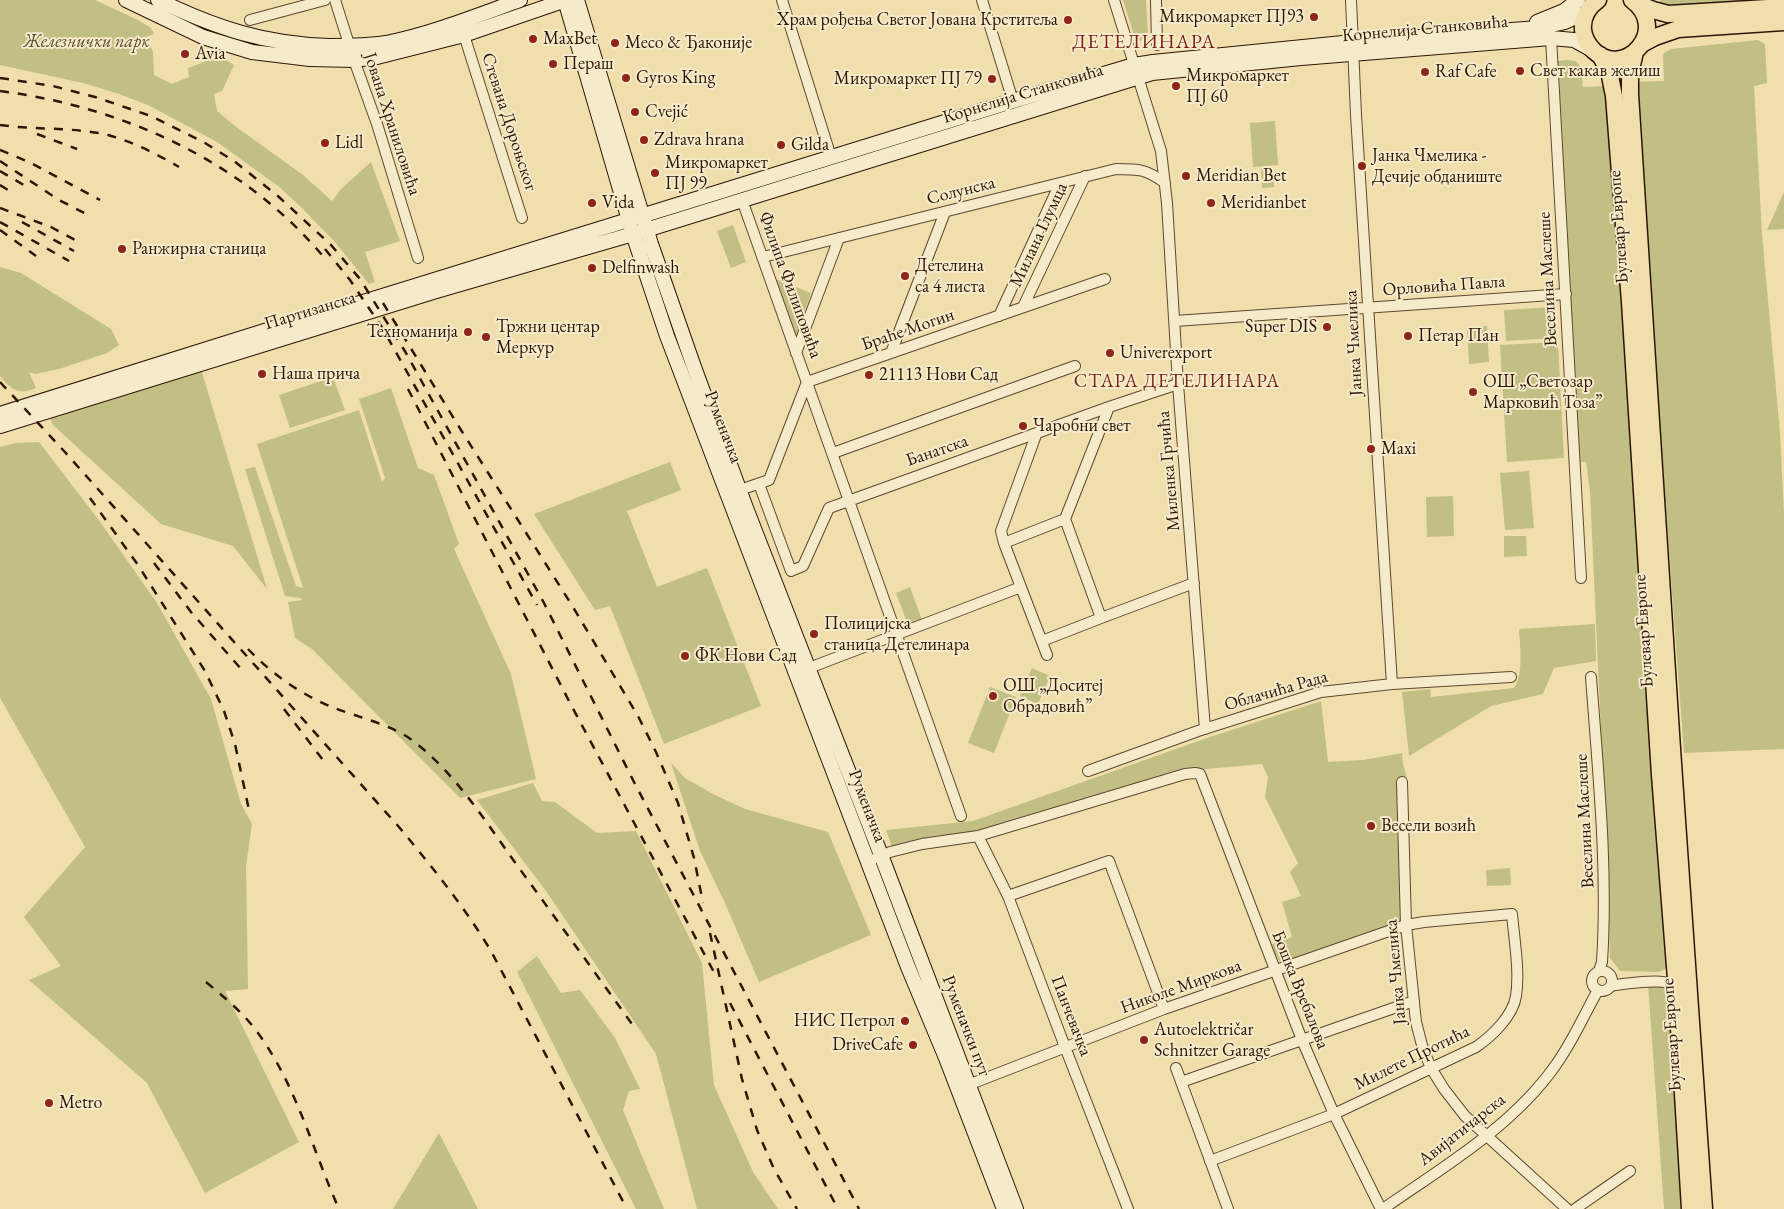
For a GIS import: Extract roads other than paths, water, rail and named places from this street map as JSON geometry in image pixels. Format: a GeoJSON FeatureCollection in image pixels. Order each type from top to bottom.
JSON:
{"type":"FeatureCollection","features":[{"type":"Feature","properties":{"kind":"main road"},"geometry":{"type":"LineString","coordinates":[[126,0],[203,37],[252,52],[310,59],[354,60],[396,53],[464,35],[568,0]]}},
{"type":"Feature","properties":{"kind":"main road"},"geometry":{"type":"LineString","coordinates":[[158,0],[195,18],[259,39],[292,44],[349,47],[388,42],[462,21],[520,0]]}},
{"type":"Feature","properties":{"kind":"main road","name":"Руменачка"},"geometry":{"type":"LineString","coordinates":[[568,0],[694,367],[809,668],[841,755],[875,858]]}},
{"type":"Feature","properties":{"kind":"main road","name":"Руменачка"},"geometry":{"type":"LineString","coordinates":[[568,0],[628,219],[675,358],[875,858]]}},
{"type":"Feature","properties":{"kind":"main road"},"geometry":{"type":"LineString","coordinates":[[1633,1],[1668,14],[1784,7]]}},
{"type":"Feature","properties":{"kind":"main road","name":"Булевар Европе"},"geometry":{"type":"LineString","coordinates":[[1633,1],[1642,9],[1646,19],[1646,34],[1630,74],[1630,94],[1704,1209]]}},
{"type":"Feature","properties":{"kind":"main road","name":"Корнелија Станковића"},"geometry":{"type":"LineString","coordinates":[[643,215],[1012,101],[1136,71],[1161,72],[1518,30],[1565,22],[1591,3]]}},
{"type":"Feature","properties":{"kind":"main road","name":"Булевар Европе"},"geometry":{"type":"LineString","coordinates":[[1591,3],[1584,23],[1584,34],[1589,45],[1598,54],[1609,71],[1614,96],[1630,302],[1674,966],[1670,986],[1690,1209]]}},
{"type":"Feature","properties":{"kind":"main road"},"geometry":{"type":"LineString","coordinates":[[1598,54],[1618,59],[1627,57],[1655,37],[1678,29],[1784,22]]}},
{"type":"Feature","properties":{"kind":"main road","name":"Корнелија Станковића"},"geometry":{"type":"LineString","coordinates":[[1353,48],[1551,38],[1574,40],[1598,54]]}},
{"type":"Feature","properties":{"kind":"main road","name":"Корнелија Станковића"},"geometry":{"type":"LineString","coordinates":[[646,230],[1119,84],[1136,71]]}},
{"type":"Feature","properties":{"kind":"main road","name":"Партизанска"},"geometry":{"type":"LineString","coordinates":[[0,414],[643,215]]}},
{"type":"Feature","properties":{"kind":"main road","name":"Партизанска"},"geometry":{"type":"LineString","coordinates":[[0,426],[436,292],[646,230]]}},
{"type":"Feature","properties":{"kind":"main road","name":"Руменачки пут"},"geometry":{"type":"LineString","coordinates":[[875,858],[968,1085],[1016,1209]]}},
{"type":"Feature","properties":{"kind":"main road","name":"Руменачки пут"},"geometry":{"type":"LineString","coordinates":[[875,858],[1004,1209]]}},
{"type":"Feature","properties":{"kind":"street"},"geometry":{"type":"LineString","coordinates":[[250,20],[325,0]]}},
{"type":"Feature","properties":{"kind":"street","name":"Јована Храниловића"},"geometry":{"type":"LineString","coordinates":[[335,0],[349,47],[377,124],[418,258]]}},
{"type":"Feature","properties":{"kind":"street"},"geometry":{"type":"LineString","coordinates":[[782,0],[831,157]]}},
{"type":"Feature","properties":{"kind":"street"},"geometry":{"type":"LineString","coordinates":[[982,0],[1012,101]]}},
{"type":"Feature","properties":{"kind":"street","name":"Миленка Грчића"},"geometry":{"type":"LineString","coordinates":[[1114,0],[1160,144],[1165,183],[1178,384],[1205,729]]}},
{"type":"Feature","properties":{"kind":"street"},"geometry":{"type":"LineString","coordinates":[[1156,0],[1157,46]]}},
{"type":"Feature","properties":{"kind":"street","name":"Јанка Чмелика"},"geometry":{"type":"LineString","coordinates":[[1351,0],[1392,684]]}},
{"type":"Feature","properties":{"kind":"street","name":"Стевана Дороњског"},"geometry":{"type":"LineString","coordinates":[[464,35],[522,218]]}},
{"type":"Feature","properties":{"kind":"street","name":"Веселина Маслеше"},"geometry":{"type":"LineString","coordinates":[[1551,38],[1581,578]]}},
{"type":"Feature","properties":{"kind":"street","name":"Солунска"},"geometry":{"type":"LineString","coordinates":[[763,257],[1116,169],[1148,171],[1165,183]]}},
{"type":"Feature","properties":{"kind":"street","name":"Милана Глумца"},"geometry":{"type":"LineString","coordinates":[[1023,307],[1085,176]]}},
{"type":"Feature","properties":{"kind":"street","name":"Милана Глумца"},"geometry":{"type":"LineString","coordinates":[[999,316],[1060,183]]}},
{"type":"Feature","properties":{"kind":"street","name":"Филипа Филиповића"},"geometry":{"type":"LineString","coordinates":[[742,200],[961,816]]}},
{"type":"Feature","properties":{"kind":"street"},"geometry":{"type":"LineString","coordinates":[[891,353],[945,212]]}},
{"type":"Feature","properties":{"kind":"street"},"geometry":{"type":"LineString","coordinates":[[796,352],[839,238]]}},
{"type":"Feature","properties":{"kind":"street","name":"Браће Могин"},"geometry":{"type":"LineString","coordinates":[[808,382],[1105,279]]}},
{"type":"Feature","properties":{"kind":"street","name":"Орловића Павла"},"geometry":{"type":"LineString","coordinates":[[1174,321],[1566,294]]}},
{"type":"Feature","properties":{"kind":"street"},"geometry":{"type":"LineString","coordinates":[[833,454],[1074,366]]}},
{"type":"Feature","properties":{"kind":"street","name":"Филипа Филиповића"},"geometry":{"type":"LineString","coordinates":[[760,484],[769,480],[808,382]]}},
{"type":"Feature","properties":{"kind":"street","name":"Банатска"},"geometry":{"type":"LineString","coordinates":[[850,500],[1178,384]]}},
{"type":"Feature","properties":{"kind":"street"},"geometry":{"type":"LineString","coordinates":[[1101,618],[1065,519],[1109,407]]}},
{"type":"Feature","properties":{"kind":"street"},"geometry":{"type":"LineString","coordinates":[[1036,435],[1001,532],[1048,655]]}},
{"type":"Feature","properties":{"kind":"street"},"geometry":{"type":"LineString","coordinates":[[740,490],[760,484],[792,570],[803,566],[829,508],[850,500]]}},
{"type":"Feature","properties":{"kind":"street"},"geometry":{"type":"LineString","coordinates":[[1004,543],[1065,519]]}},
{"type":"Feature","properties":{"kind":"street"},"geometry":{"type":"LineString","coordinates":[[1042,640],[1194,584]]}},
{"type":"Feature","properties":{"kind":"street"},"geometry":{"type":"LineString","coordinates":[[809,668],[1021,588]]}},
{"type":"Feature","properties":{"kind":"street","name":"Облачића Рада"},"geometry":{"type":"LineString","coordinates":[[1088,771],[1205,729],[1320,692],[1392,684],[1511,676]]}},
{"type":"Feature","properties":{"kind":"street","name":"Веселина Маслеше"},"geometry":{"type":"LineString","coordinates":[[1592,677],[1604,874],[1605,927],[1602,968]]}},
{"type":"Feature","properties":{"kind":"street","name":"Бошка Вребалова"},"geometry":{"type":"LineString","coordinates":[[978,836],[1185,774],[1195,773],[1202,777],[1265,947],[1276,970],[1302,1040],[1334,1114],[1382,1209]]}},
{"type":"Feature","properties":{"kind":"street","name":"Јанка Чмелика"},"geometry":{"type":"LineString","coordinates":[[1402,782],[1406,925],[1418,1032],[1431,1068],[1444,1090],[1465,1116],[1567,1209]]}},
{"type":"Feature","properties":{"kind":"street"},"geometry":{"type":"LineString","coordinates":[[875,858],[922,844],[978,836]]}},
{"type":"Feature","properties":{"kind":"street","name":"Панчевачка"},"geometry":{"type":"LineString","coordinates":[[978,836],[1008,896],[1064,1047],[1128,1209]]}},
{"type":"Feature","properties":{"kind":"street"},"geometry":{"type":"LineString","coordinates":[[1008,896],[1109,861],[1164,1009]]}},
{"type":"Feature","properties":{"kind":"street","name":"Милете Протића"},"geometry":{"type":"LineString","coordinates":[[1210,1161],[1334,1114],[1476,1047],[1488,1039],[1512,1008],[1516,997],[1517,975],[1512,914],[1406,925]]}},
{"type":"Feature","properties":{"kind":"street","name":"Николе Миркова"},"geometry":{"type":"LineString","coordinates":[[968,1085],[1164,1009],[1406,925]]}},
{"type":"Feature","properties":{"kind":"street"},"geometry":{"type":"LineString","coordinates":[[1602,968],[1610,974],[1614,984]]}},
{"type":"Feature","properties":{"kind":"street","name":"Авијатичарска"},"geometry":{"type":"LineString","coordinates":[[1382,1209],[1486,1136],[1527,1099],[1556,1066],[1598,990],[1594,987],[1592,981],[1594,974],[1602,968]]}},
{"type":"Feature","properties":{"kind":"street"},"geometry":{"type":"LineString","coordinates":[[1598,990],[1606,990],[1614,984],[1670,986]]}},
{"type":"Feature","properties":{"kind":"street"},"geometry":{"type":"LineString","coordinates":[[1181,1082],[1414,1001]]}},
{"type":"Feature","properties":{"kind":"street"},"geometry":{"type":"LineString","coordinates":[[1176,1068],[1228,1209]]}},
{"type":"Feature","properties":{"kind":"street"},"geometry":{"type":"LineString","coordinates":[[1575,1209],[1630,1171]]}},
{"type":"Feature","properties":{"kind":"railway"},"geometry":{"type":"LineString","coordinates":[[0,78],[53,86],[95,97],[151,116],[205,143],[234,161],[279,197],[331,245],[360,279],[406,353],[544,603],[635,784],[859,1209]]}},
{"type":"Feature","properties":{"kind":"railway"},"geometry":{"type":"LineString","coordinates":[[0,91],[92,110],[137,126],[180,145],[221,168],[259,195],[295,226],[327,261]]}},
{"type":"Feature","properties":{"kind":"railway"},"geometry":{"type":"LineString","coordinates":[[0,125],[95,132],[108,135],[145,149],[179,167]]}},
{"type":"Feature","properties":{"kind":"railway"},"geometry":{"type":"LineString","coordinates":[[37,134],[77,149]]}},
{"type":"Feature","properties":{"kind":"railway"},"geometry":{"type":"LineString","coordinates":[[0,150],[29,162],[100,200]]}},
{"type":"Feature","properties":{"kind":"railway"},"geometry":{"type":"LineString","coordinates":[[0,161],[59,200],[92,217]]}},
{"type":"Feature","properties":{"kind":"railway"},"geometry":{"type":"LineString","coordinates":[[0,171],[27,187]]}},
{"type":"Feature","properties":{"kind":"railway"},"geometry":{"type":"LineString","coordinates":[[0,185],[8,190]]}},
{"type":"Feature","properties":{"kind":"railway"},"geometry":{"type":"LineString","coordinates":[[0,208],[51,227],[79,242]]}},
{"type":"Feature","properties":{"kind":"railway"},"geometry":{"type":"LineString","coordinates":[[0,222],[69,261]]}},
{"type":"Feature","properties":{"kind":"railway"},"geometry":{"type":"LineString","coordinates":[[22,222],[74,251]]}},
{"type":"Feature","properties":{"kind":"railway"},"geometry":{"type":"LineString","coordinates":[[0,230],[36,256]]}},
{"type":"Feature","properties":{"kind":"railway"},"geometry":{"type":"LineString","coordinates":[[325,249],[350,280],[383,329],[537,605]]}},
{"type":"Feature","properties":{"kind":"railway"},"geometry":{"type":"LineString","coordinates":[[383,303],[573,607],[638,716],[678,803],[694,858],[703,903]]}},
{"type":"Feature","properties":{"kind":"railway"},"geometry":{"type":"LineString","coordinates":[[0,382],[64,451],[399,827],[447,887],[491,951],[627,1209]]}},
{"type":"Feature","properties":{"kind":"railway"},"geometry":{"type":"LineString","coordinates":[[408,389],[570,703],[716,976]]}},
{"type":"Feature","properties":{"kind":"railway"},"geometry":{"type":"LineString","coordinates":[[90,498],[138,565],[205,671],[224,711],[235,744],[249,810]]}},
{"type":"Feature","properties":{"kind":"railway"},"geometry":{"type":"LineString","coordinates":[[154,563],[191,612],[242,670]]}},
{"type":"Feature","properties":{"kind":"railway"},"geometry":{"type":"LineString","coordinates":[[248,649],[267,667],[298,690],[320,702],[384,725],[403,734],[441,766],[480,813],[632,1024]]}},
{"type":"Feature","properties":{"kind":"railway"},"geometry":{"type":"LineString","coordinates":[[284,709],[326,764]]}},
{"type":"Feature","properties":{"kind":"railway"},"geometry":{"type":"LineString","coordinates":[[710,933],[742,1079],[757,1130],[774,1169],[797,1209]]}},
{"type":"Feature","properties":{"kind":"railway"},"geometry":{"type":"LineString","coordinates":[[206,982],[244,1016],[255,1029],[282,1071],[339,1209]]}},
{"type":"Feature","properties":{"kind":"railway"},"geometry":{"type":"LineString","coordinates":[[730,1003],[838,1209]]}},
{"type":"Feature","properties":{"kind":"place","name":"Микромаркет ПЈ93"},"geometry":{"type":"Point","coordinates":[1314,17]}},
{"type":"Feature","properties":{"kind":"place","name":"Храм рођења Светог Јована Крститеља"},"geometry":{"type":"Point","coordinates":[1068,20]}},
{"type":"Feature","properties":{"kind":"place","name":"MaxBet"},"geometry":{"type":"Point","coordinates":[533,39]}},
{"type":"Feature","properties":{"kind":"place","name":"Месо & Ђаконије"},"geometry":{"type":"Point","coordinates":[615,43]}},
{"type":"Feature","properties":{"kind":"place","name":"Avia"},"geometry":{"type":"Point","coordinates":[185,54]}},
{"type":"Feature","properties":{"kind":"place","name":"Пераш"},"geometry":{"type":"Point","coordinates":[553,64]}},
{"type":"Feature","properties":{"kind":"place","name":"Свет какав желиш"},"geometry":{"type":"Point","coordinates":[1520,71]}},
{"type":"Feature","properties":{"kind":"place","name":"Raf Cafe"},"geometry":{"type":"Point","coordinates":[1425,72]}},
{"type":"Feature","properties":{"kind":"place","name":"Gyros King"},"geometry":{"type":"Point","coordinates":[626,78]}},
{"type":"Feature","properties":{"kind":"place","name":"Микромаркет ПЈ 79"},"geometry":{"type":"Point","coordinates":[992,79]}},
{"type":"Feature","properties":{"kind":"place","name":"Микромаркет ПЈ 60"},"geometry":{"type":"Point","coordinates":[1176,86]}},
{"type":"Feature","properties":{"kind":"place","name":"Cvejić"},"geometry":{"type":"Point","coordinates":[635,112]}},
{"type":"Feature","properties":{"kind":"place","name":"Zdrava hrana"},"geometry":{"type":"Point","coordinates":[644,140]}},
{"type":"Feature","properties":{"kind":"place","name":"Lidl"},"geometry":{"type":"Point","coordinates":[325,143]}},
{"type":"Feature","properties":{"kind":"place","name":"Gilda"},"geometry":{"type":"Point","coordinates":[781,145]}},
{"type":"Feature","properties":{"kind":"place","name":"Јанка Чмелика - Дечије обданиште"},"geometry":{"type":"Point","coordinates":[1362,166]}},
{"type":"Feature","properties":{"kind":"place","name":"Микромаркет ПЈ 99"},"geometry":{"type":"Point","coordinates":[655,173]}},
{"type":"Feature","properties":{"kind":"place","name":"Meridian Bet"},"geometry":{"type":"Point","coordinates":[1186,176]}},
{"type":"Feature","properties":{"kind":"place","name":"Vida"},"geometry":{"type":"Point","coordinates":[592,203]}},
{"type":"Feature","properties":{"kind":"place","name":"Meridianbet"},"geometry":{"type":"Point","coordinates":[1211,203]}},
{"type":"Feature","properties":{"kind":"place","name":"Ранжирна станица"},"geometry":{"type":"Point","coordinates":[122,249]}},
{"type":"Feature","properties":{"kind":"place","name":"Delfinwash"},"geometry":{"type":"Point","coordinates":[592,268]}},
{"type":"Feature","properties":{"kind":"place","name":"Детелина са 4 листа"},"geometry":{"type":"Point","coordinates":[905,276]}},
{"type":"Feature","properties":{"kind":"place","name":"Super DIS"},"geometry":{"type":"Point","coordinates":[1327,327]}},
{"type":"Feature","properties":{"kind":"place","name":"Техноманија"},"geometry":{"type":"Point","coordinates":[468,332]}},
{"type":"Feature","properties":{"kind":"place","name":"Петар Пан"},"geometry":{"type":"Point","coordinates":[1408,336]}},
{"type":"Feature","properties":{"kind":"place","name":"Тржни центар Меркур"},"geometry":{"type":"Point","coordinates":[486,337]}},
{"type":"Feature","properties":{"kind":"place","name":"Univerexport"},"geometry":{"type":"Point","coordinates":[1110,353]}},
{"type":"Feature","properties":{"kind":"place","name":"Наша прича"},"geometry":{"type":"Point","coordinates":[262,374]}},
{"type":"Feature","properties":{"kind":"place","name":"21113 Нови Сад"},"geometry":{"type":"Point","coordinates":[869,375]}},
{"type":"Feature","properties":{"kind":"place","name":"ОШ „Светозар Марковић Тоза”"},"geometry":{"type":"Point","coordinates":[1473,392]}},
{"type":"Feature","properties":{"kind":"place","name":"Чаробни свет"},"geometry":{"type":"Point","coordinates":[1023,426]}},
{"type":"Feature","properties":{"kind":"place","name":"Maxi"},"geometry":{"type":"Point","coordinates":[1371,449]}},
{"type":"Feature","properties":{"kind":"place","name":"Полицијска станица Детелинара"},"geometry":{"type":"Point","coordinates":[814,634]}},
{"type":"Feature","properties":{"kind":"place","name":"ФК Нови Сад"},"geometry":{"type":"Point","coordinates":[685,656]}},
{"type":"Feature","properties":{"kind":"place","name":"ОШ „Доситеј Обрадовић”"},"geometry":{"type":"Point","coordinates":[993,696]}},
{"type":"Feature","properties":{"kind":"place","name":"Весели возић"},"geometry":{"type":"Point","coordinates":[1371,826]}},
{"type":"Feature","properties":{"kind":"place","name":"НИС Петрол"},"geometry":{"type":"Point","coordinates":[905,1021]}},
{"type":"Feature","properties":{"kind":"place","name":"Autoelektričar Schnitzer Garage"},"geometry":{"type":"Point","coordinates":[1144,1040]}},
{"type":"Feature","properties":{"kind":"place","name":"DriveCafe"},"geometry":{"type":"Point","coordinates":[913,1045]}},
{"type":"Feature","properties":{"kind":"place","name":"Metro"},"geometry":{"type":"Point","coordinates":[49,1103]}},
{"type":"Feature","properties":{"kind":"district","name":"ДЕТЕЛИНАРА"},"geometry":{"type":"Point","coordinates":[1144,43]}},
{"type":"Feature","properties":{"kind":"district","name":"СТАРА ДЕТЕЛИНАРА"},"geometry":{"type":"Point","coordinates":[1177,382]}},
{"type":"Feature","properties":{"kind":"park label","name":"Железнички парк"},"geometry":{"type":"Point","coordinates":[87,42]}}]}
